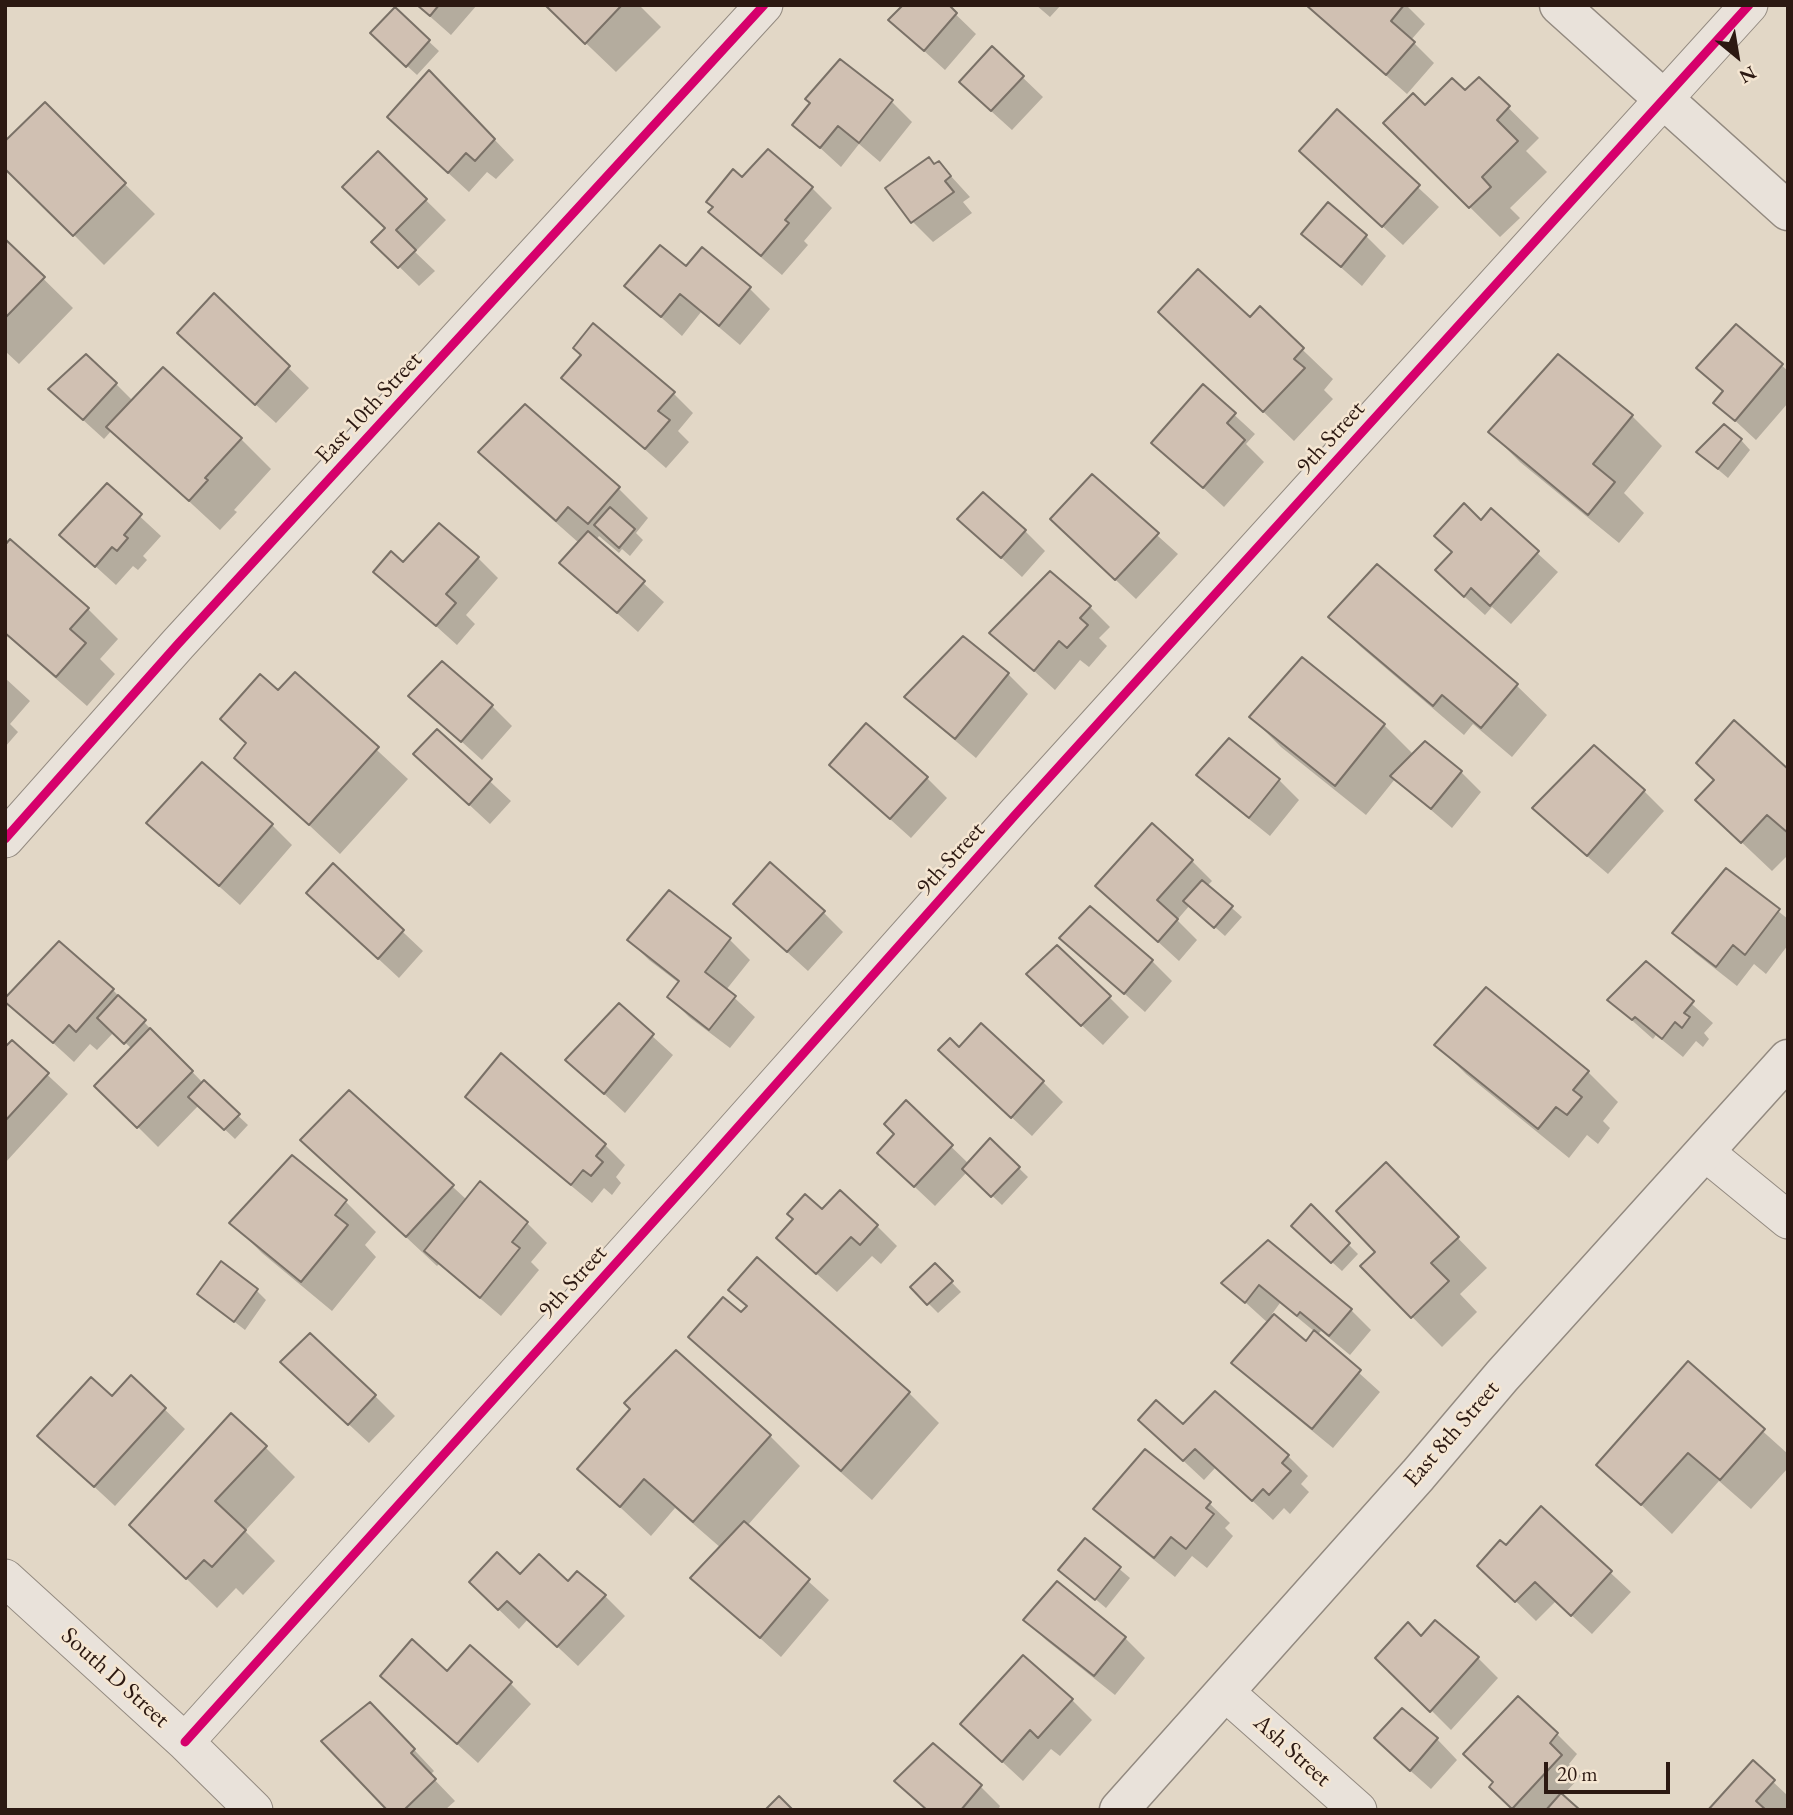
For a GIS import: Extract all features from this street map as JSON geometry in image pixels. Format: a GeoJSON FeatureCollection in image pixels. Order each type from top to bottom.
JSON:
{"type":"FeatureCollection","features":[{"type":"Feature","properties":{"kind":"street","name":"East 10th Street"},"geometry":{"type":"LineString","coordinates":[[5,839],[178,644],[764,5]]}},
{"type":"Feature","properties":{"kind":"street"},"geometry":{"type":"LineString","coordinates":[[1559,5],[1788,211]]}},
{"type":"Feature","properties":{"kind":"street","name":"9th Street"},"geometry":{"type":"LineString","coordinates":[[185,1742],[1016,814],[1749,5]]}},
{"type":"Feature","properties":{"kind":"street","name":"East 8th Street"},"geometry":{"type":"LineString","coordinates":[[1119,1810],[1502,1376],[1788,1059]]}},
{"type":"Feature","properties":{"kind":"street"},"geometry":{"type":"LineString","coordinates":[[1705,1152],[1788,1220]]}},
{"type":"Feature","properties":{"kind":"street","name":"South D Street"},"geometry":{"type":"LineString","coordinates":[[5,1578],[185,1742],[254,1810]]}},
{"type":"Feature","properties":{"kind":"street","name":"Ash Street"},"geometry":{"type":"LineString","coordinates":[[1225,1692],[1358,1810]]}},
{"type":"Feature","properties":{"kind":"building"},"geometry":{"type":"Polygon","coordinates":[[[417,5],[439,5],[430,16],[417,5]]]}},
{"type":"Feature","properties":{"kind":"building"},"geometry":{"type":"Polygon","coordinates":[[[545,5],[622,5],[585,44],[545,5]]]}},
{"type":"Feature","properties":{"kind":"building"},"geometry":{"type":"Polygon","coordinates":[[[903,5],[949,5],[957,13],[924,51],[888,20],[903,5]]]}},
{"type":"Feature","properties":{"kind":"building"},"geometry":{"type":"Polygon","coordinates":[[[1306,5],[1404,5],[1391,21],[1415,42],[1386,75],[1306,5]]]}},
{"type":"Feature","properties":{"kind":"building"},"geometry":{"type":"Polygon","coordinates":[[[395,7],[430,40],[406,67],[370,33],[395,7]]]}},
{"type":"Feature","properties":{"kind":"building"},"geometry":{"type":"Polygon","coordinates":[[[992,46],[1024,76],[991,111],[959,82],[992,46]]]}},
{"type":"Feature","properties":{"kind":"building"},"geometry":{"type":"Polygon","coordinates":[[[840,59],[893,100],[859,143],[838,126],[820,148],[792,125],[810,103],[805,99],[840,59]]]}},
{"type":"Feature","properties":{"kind":"building"},"geometry":{"type":"Polygon","coordinates":[[[429,70],[495,139],[475,161],[466,153],[448,173],[387,117],[429,70]]]}},
{"type":"Feature","properties":{"kind":"building"},"geometry":{"type":"Polygon","coordinates":[[[1479,77],[1510,106],[1497,120],[1518,141],[1482,177],[1491,187],[1469,208],[1383,123],[1413,93],[1425,105],[1452,78],[1465,90],[1479,77]]]}},
{"type":"Feature","properties":{"kind":"building"},"geometry":{"type":"Polygon","coordinates":[[[45,102],[126,183],[73,236],[5,169],[5,141],[45,102]]]}},
{"type":"Feature","properties":{"kind":"building"},"geometry":{"type":"Polygon","coordinates":[[[1337,109],[1420,185],[1382,227],[1299,151],[1337,109]]]}},
{"type":"Feature","properties":{"kind":"building"},"geometry":{"type":"Polygon","coordinates":[[[768,149],[813,187],[785,220],[789,223],[761,256],[708,212],[713,207],[706,202],[733,169],[742,177],[768,149]]]}},
{"type":"Feature","properties":{"kind":"building"},"geometry":{"type":"Polygon","coordinates":[[[378,151],[427,199],[396,230],[416,250],[398,268],[371,242],[385,228],[342,187],[378,151]]]}},
{"type":"Feature","properties":{"kind":"building"},"geometry":{"type":"Polygon","coordinates":[[[929,157],[934,164],[939,161],[951,176],[945,181],[954,192],[911,223],[885,188],[929,157]]]}},
{"type":"Feature","properties":{"kind":"building"},"geometry":{"type":"Polygon","coordinates":[[[1328,202],[1367,235],[1341,267],[1301,234],[1328,202]]]}},
{"type":"Feature","properties":{"kind":"building"},"geometry":{"type":"Polygon","coordinates":[[[5,239],[45,277],[5,318],[5,239]]]}},
{"type":"Feature","properties":{"kind":"building"},"geometry":{"type":"Polygon","coordinates":[[[660,245],[686,266],[702,247],[751,287],[719,326],[680,294],[661,317],[624,286],[660,245]]]}},
{"type":"Feature","properties":{"kind":"building"},"geometry":{"type":"Polygon","coordinates":[[[1198,269],[1250,317],[1260,306],[1304,348],[1294,359],[1305,368],[1263,412],[1158,312],[1198,269]]]}},
{"type":"Feature","properties":{"kind":"building"},"geometry":{"type":"Polygon","coordinates":[[[214,293],[290,366],[255,405],[177,333],[214,293]]]}},
{"type":"Feature","properties":{"kind":"building"},"geometry":{"type":"Polygon","coordinates":[[[593,323],[675,392],[658,411],[670,420],[645,449],[561,378],[581,355],[573,348],[593,323]]]}},
{"type":"Feature","properties":{"kind":"building"},"geometry":{"type":"Polygon","coordinates":[[[1736,324],[1783,364],[1735,421],[1713,403],[1723,391],[1696,368],[1736,324]]]}},
{"type":"Feature","properties":{"kind":"building"},"geometry":{"type":"Polygon","coordinates":[[[86,354],[117,383],[83,420],[48,389],[86,354]]]}},
{"type":"Feature","properties":{"kind":"building"},"geometry":{"type":"Polygon","coordinates":[[[1558,354],[1633,415],[1593,464],[1615,482],[1588,515],[1488,432],[1558,354]]]}},
{"type":"Feature","properties":{"kind":"building"},"geometry":{"type":"Polygon","coordinates":[[[163,367],[242,438],[205,478],[208,480],[189,501],[106,427],[163,367]]]}},
{"type":"Feature","properties":{"kind":"building"},"geometry":{"type":"Polygon","coordinates":[[[1203,384],[1236,413],[1227,423],[1245,440],[1203,488],[1151,443],[1203,384]]]}},
{"type":"Feature","properties":{"kind":"building"},"geometry":{"type":"Polygon","coordinates":[[[525,404],[620,487],[588,524],[568,507],[556,521],[478,452],[525,404]]]}},
{"type":"Feature","properties":{"kind":"building"},"geometry":{"type":"Polygon","coordinates":[[[1724,424],[1742,439],[1718,469],[1696,452],[1724,424]]]}},
{"type":"Feature","properties":{"kind":"building"},"geometry":{"type":"Polygon","coordinates":[[[1092,474],[1159,533],[1115,580],[1050,519],[1092,474]]]}},
{"type":"Feature","properties":{"kind":"building"},"geometry":{"type":"Polygon","coordinates":[[[107,483],[142,514],[124,535],[128,538],[117,551],[112,547],[95,567],[59,535],[107,483]]]}},
{"type":"Feature","properties":{"kind":"building"},"geometry":{"type":"Polygon","coordinates":[[[983,492],[1026,530],[1001,558],[957,519],[983,492]]]}},
{"type":"Feature","properties":{"kind":"building"},"geometry":{"type":"Polygon","coordinates":[[[1464,503],[1481,520],[1491,508],[1539,551],[1490,606],[1471,588],[1464,597],[1435,570],[1452,552],[1434,536],[1464,503]]]}},
{"type":"Feature","properties":{"kind":"building"},"geometry":{"type":"Polygon","coordinates":[[[610,507],[635,529],[619,548],[594,525],[610,507]]]}},
{"type":"Feature","properties":{"kind":"building"},"geometry":{"type":"Polygon","coordinates":[[[439,523],[479,557],[446,594],[456,603],[436,626],[373,572],[391,551],[403,562],[439,523]]]}},
{"type":"Feature","properties":{"kind":"building"},"geometry":{"type":"Polygon","coordinates":[[[588,531],[645,581],[617,613],[559,563],[588,531]]]}},
{"type":"Feature","properties":{"kind":"building"},"geometry":{"type":"Polygon","coordinates":[[[10,539],[89,608],[70,629],[86,643],[56,677],[5,633],[5,545],[10,539]]]}},
{"type":"Feature","properties":{"kind":"building"},"geometry":{"type":"Polygon","coordinates":[[[1377,564],[1518,684],[1481,728],[1442,695],[1433,706],[1328,617],[1377,564]]]}},
{"type":"Feature","properties":{"kind":"building"},"geometry":{"type":"Polygon","coordinates":[[[1050,571],[1091,606],[1080,618],[1088,625],[1067,648],[1059,641],[1034,671],[989,633],[1050,571]]]}},
{"type":"Feature","properties":{"kind":"building"},"geometry":{"type":"Polygon","coordinates":[[[963,636],[1009,673],[955,739],[904,697],[963,636]]]}},
{"type":"Feature","properties":{"kind":"building"},"geometry":{"type":"Polygon","coordinates":[[[1302,657],[1385,724],[1335,786],[1249,717],[1302,657]]]}},
{"type":"Feature","properties":{"kind":"building"},"geometry":{"type":"Polygon","coordinates":[[[442,661],[493,705],[461,742],[408,696],[442,661]]]}},
{"type":"Feature","properties":{"kind":"building"},"geometry":{"type":"Polygon","coordinates":[[[295,672],[379,747],[309,825],[234,758],[246,743],[220,719],[260,674],[278,690],[295,672]]]}},
{"type":"Feature","properties":{"kind":"building"},"geometry":{"type":"Polygon","coordinates":[[[1734,720],[1788,769],[1788,833],[1767,815],[1741,843],[1695,800],[1714,780],[1696,763],[1734,720]]]}},
{"type":"Feature","properties":{"kind":"building"},"geometry":{"type":"Polygon","coordinates":[[[866,723],[928,777],[890,819],[829,765],[866,723]]]}},
{"type":"Feature","properties":{"kind":"building"},"geometry":{"type":"Polygon","coordinates":[[[437,729],[492,779],[469,805],[413,754],[437,729]]]}},
{"type":"Feature","properties":{"kind":"building"},"geometry":{"type":"Polygon","coordinates":[[[1229,738],[1280,779],[1249,818],[1196,775],[1229,738]]]}},
{"type":"Feature","properties":{"kind":"building"},"geometry":{"type":"Polygon","coordinates":[[[1425,741],[1462,771],[1431,809],[1390,776],[1425,741]]]}},
{"type":"Feature","properties":{"kind":"building"},"geometry":{"type":"Polygon","coordinates":[[[1594,745],[1645,790],[1587,856],[1532,808],[1594,745]]]}},
{"type":"Feature","properties":{"kind":"building"},"geometry":{"type":"Polygon","coordinates":[[[202,762],[273,824],[219,886],[146,823],[202,762]]]}},
{"type":"Feature","properties":{"kind":"building"},"geometry":{"type":"Polygon","coordinates":[[[1152,823],[1193,860],[1157,900],[1178,919],[1158,942],[1095,886],[1152,823]]]}},
{"type":"Feature","properties":{"kind":"building"},"geometry":{"type":"Polygon","coordinates":[[[770,862],[825,911],[787,952],[733,904],[770,862]]]}},
{"type":"Feature","properties":{"kind":"building"},"geometry":{"type":"Polygon","coordinates":[[[333,863],[404,930],[378,959],[306,893],[333,863]]]}},
{"type":"Feature","properties":{"kind":"building"},"geometry":{"type":"Polygon","coordinates":[[[1726,868],[1780,909],[1745,955],[1733,945],[1716,967],[1672,933],[1726,868]]]}},
{"type":"Feature","properties":{"kind":"building"},"geometry":{"type":"Polygon","coordinates":[[[1202,880],[1233,906],[1214,928],[1183,901],[1202,880]]]}},
{"type":"Feature","properties":{"kind":"building"},"geometry":{"type":"Polygon","coordinates":[[[669,890],[731,938],[705,972],[736,996],[709,1030],[667,997],[679,981],[627,940],[669,890]]]}},
{"type":"Feature","properties":{"kind":"building"},"geometry":{"type":"Polygon","coordinates":[[[1090,906],[1153,960],[1124,994],[1059,938],[1090,906]]]}},
{"type":"Feature","properties":{"kind":"building"},"geometry":{"type":"Polygon","coordinates":[[[59,941],[114,989],[76,1032],[69,1025],[53,1043],[5,1002],[5,998],[59,941]]]}},
{"type":"Feature","properties":{"kind":"building"},"geometry":{"type":"Polygon","coordinates":[[[1057,945],[1111,996],[1081,1026],[1026,974],[1057,945]]]}},
{"type":"Feature","properties":{"kind":"building"},"geometry":{"type":"Polygon","coordinates":[[[1646,961],[1694,1001],[1684,1013],[1690,1017],[1682,1028],[1675,1022],[1662,1039],[1635,1017],[1632,1020],[1607,1000],[1646,961]]]}},
{"type":"Feature","properties":{"kind":"building"},"geometry":{"type":"Polygon","coordinates":[[[1486,987],[1589,1071],[1573,1090],[1582,1097],[1567,1115],[1556,1107],[1538,1129],[1434,1045],[1486,987]]]}},
{"type":"Feature","properties":{"kind":"building"},"geometry":{"type":"Polygon","coordinates":[[[118,995],[146,1020],[124,1044],[97,1018],[118,995]]]}},
{"type":"Feature","properties":{"kind":"building"},"geometry":{"type":"Polygon","coordinates":[[[619,1003],[654,1034],[604,1094],[565,1060],[619,1003]]]}},
{"type":"Feature","properties":{"kind":"building"},"geometry":{"type":"Polygon","coordinates":[[[981,1023],[1044,1081],[1011,1118],[938,1050],[950,1038],[959,1047],[981,1023]]]}},
{"type":"Feature","properties":{"kind":"building"},"geometry":{"type":"Polygon","coordinates":[[[150,1028],[193,1071],[137,1128],[94,1086],[150,1028]]]}},
{"type":"Feature","properties":{"kind":"building"},"geometry":{"type":"Polygon","coordinates":[[[12,1040],[49,1073],[5,1121],[5,1047],[12,1040]]]}},
{"type":"Feature","properties":{"kind":"building"},"geometry":{"type":"Polygon","coordinates":[[[501,1053],[606,1144],[596,1156],[603,1162],[591,1176],[583,1170],[571,1185],[465,1097],[501,1053]]]}},
{"type":"Feature","properties":{"kind":"building"},"geometry":{"type":"Polygon","coordinates":[[[204,1080],[240,1114],[224,1130],[188,1097],[204,1080]]]}},
{"type":"Feature","properties":{"kind":"building"},"geometry":{"type":"Polygon","coordinates":[[[349,1090],[454,1185],[406,1237],[300,1140],[349,1090]]]}},
{"type":"Feature","properties":{"kind":"building"},"geometry":{"type":"Polygon","coordinates":[[[906,1100],[953,1145],[914,1187],[877,1153],[894,1134],[884,1124],[906,1100]]]}},
{"type":"Feature","properties":{"kind":"building"},"geometry":{"type":"Polygon","coordinates":[[[990,1138],[1020,1167],[991,1197],[962,1169],[990,1138]]]}},
{"type":"Feature","properties":{"kind":"building"},"geometry":{"type":"Polygon","coordinates":[[[292,1155],[347,1200],[335,1215],[348,1225],[301,1282],[229,1223],[292,1155]]]}},
{"type":"Feature","properties":{"kind":"building"},"geometry":{"type":"Polygon","coordinates":[[[1386,1162],[1459,1237],[1431,1263],[1449,1281],[1411,1318],[1360,1266],[1375,1252],[1336,1211],[1386,1162]]]}},
{"type":"Feature","properties":{"kind":"building"},"geometry":{"type":"Polygon","coordinates":[[[480,1181],[528,1222],[512,1242],[520,1248],[480,1298],[424,1251],[480,1181]]]}},
{"type":"Feature","properties":{"kind":"building"},"geometry":{"type":"Polygon","coordinates":[[[840,1190],[878,1225],[860,1245],[851,1237],[816,1274],[776,1238],[793,1219],[787,1214],[805,1194],[822,1209],[840,1190]]]}},
{"type":"Feature","properties":{"kind":"building"},"geometry":{"type":"Polygon","coordinates":[[[1311,1204],[1350,1243],[1331,1263],[1291,1226],[1311,1204]]]}},
{"type":"Feature","properties":{"kind":"building"},"geometry":{"type":"Polygon","coordinates":[[[1268,1240],[1352,1309],[1329,1336],[1300,1312],[1297,1316],[1259,1285],[1245,1303],[1221,1283],[1268,1240]]]}},
{"type":"Feature","properties":{"kind":"building"},"geometry":{"type":"Polygon","coordinates":[[[757,1257],[910,1392],[841,1471],[688,1337],[723,1297],[741,1312],[747,1306],[728,1290],[757,1257]]]}},
{"type":"Feature","properties":{"kind":"building"},"geometry":{"type":"Polygon","coordinates":[[[221,1261],[258,1289],[234,1322],[197,1294],[221,1261]]]}},
{"type":"Feature","properties":{"kind":"building"},"geometry":{"type":"Polygon","coordinates":[[[935,1263],[953,1281],[927,1305],[910,1287],[935,1263]]]}},
{"type":"Feature","properties":{"kind":"building"},"geometry":{"type":"Polygon","coordinates":[[[1274,1314],[1306,1341],[1314,1330],[1361,1370],[1312,1429],[1231,1363],[1274,1314]]]}},
{"type":"Feature","properties":{"kind":"building"},"geometry":{"type":"Polygon","coordinates":[[[310,1333],[376,1395],[348,1425],[280,1362],[310,1333]]]}},
{"type":"Feature","properties":{"kind":"building"},"geometry":{"type":"Polygon","coordinates":[[[676,1350],[771,1435],[693,1522],[644,1479],[620,1507],[577,1469],[630,1409],[624,1403],[676,1350]]]}},
{"type":"Feature","properties":{"kind":"building"},"geometry":{"type":"Polygon","coordinates":[[[1688,1361],[1765,1429],[1720,1480],[1688,1453],[1641,1505],[1596,1465],[1688,1361]]]}},
{"type":"Feature","properties":{"kind":"building"},"geometry":{"type":"Polygon","coordinates":[[[131,1375],[166,1408],[94,1487],[37,1436],[91,1377],[112,1396],[131,1375]]]}},
{"type":"Feature","properties":{"kind":"building"},"geometry":{"type":"Polygon","coordinates":[[[1215,1391],[1289,1455],[1282,1463],[1291,1471],[1269,1495],[1263,1489],[1252,1501],[1195,1449],[1183,1461],[1138,1420],[1156,1400],[1183,1424],[1215,1391]]]}},
{"type":"Feature","properties":{"kind":"building"},"geometry":{"type":"Polygon","coordinates":[[[231,1413],[267,1446],[215,1501],[246,1530],[212,1567],[204,1560],[186,1579],[129,1525],[231,1413]]]}},
{"type":"Feature","properties":{"kind":"building"},"geometry":{"type":"Polygon","coordinates":[[[1145,1449],[1211,1502],[1206,1508],[1214,1514],[1186,1549],[1171,1537],[1154,1558],[1093,1509],[1145,1449]]]}},
{"type":"Feature","properties":{"kind":"building"},"geometry":{"type":"Polygon","coordinates":[[[1541,1506],[1612,1571],[1571,1616],[1535,1582],[1515,1602],[1477,1566],[1500,1540],[1506,1545],[1541,1506]]]}},
{"type":"Feature","properties":{"kind":"building"},"geometry":{"type":"Polygon","coordinates":[[[744,1521],[810,1579],[760,1638],[690,1578],[744,1521]]]}},
{"type":"Feature","properties":{"kind":"building"},"geometry":{"type":"Polygon","coordinates":[[[1085,1538],[1121,1567],[1095,1600],[1058,1570],[1085,1538]]]}},
{"type":"Feature","properties":{"kind":"building"},"geometry":{"type":"Polygon","coordinates":[[[497,1552],[520,1574],[539,1554],[568,1581],[577,1571],[606,1595],[557,1647],[507,1601],[498,1610],[469,1582],[497,1552]]]}},
{"type":"Feature","properties":{"kind":"building"},"geometry":{"type":"Polygon","coordinates":[[[1057,1581],[1126,1637],[1094,1676],[1023,1620],[1057,1581]]]}},
{"type":"Feature","properties":{"kind":"building"},"geometry":{"type":"Polygon","coordinates":[[[1435,1620],[1479,1657],[1430,1712],[1375,1658],[1408,1622],[1421,1636],[1435,1620]]]}},
{"type":"Feature","properties":{"kind":"building"},"geometry":{"type":"Polygon","coordinates":[[[412,1639],[447,1671],[470,1645],[512,1682],[457,1744],[380,1676],[412,1639]]]}},
{"type":"Feature","properties":{"kind":"building"},"geometry":{"type":"Polygon","coordinates":[[[1023,1655],[1073,1699],[1038,1738],[1030,1730],[1002,1762],[960,1724],[1023,1655]]]}},
{"type":"Feature","properties":{"kind":"building"},"geometry":{"type":"Polygon","coordinates":[[[1518,1696],[1558,1733],[1550,1743],[1562,1755],[1512,1809],[1489,1787],[1493,1782],[1463,1754],[1518,1696]]]}},
{"type":"Feature","properties":{"kind":"building"},"geometry":{"type":"Polygon","coordinates":[[[370,1702],[415,1749],[411,1753],[436,1779],[404,1810],[387,1810],[321,1741],[370,1702]]]}},
{"type":"Feature","properties":{"kind":"building"},"geometry":{"type":"Polygon","coordinates":[[[1402,1708],[1438,1738],[1410,1771],[1374,1738],[1402,1708]]]}},
{"type":"Feature","properties":{"kind":"building"},"geometry":{"type":"Polygon","coordinates":[[[933,1743],[982,1785],[961,1810],[927,1810],[894,1781],[933,1743]]]}},
{"type":"Feature","properties":{"kind":"building"},"geometry":{"type":"Polygon","coordinates":[[[1753,1760],[1775,1780],[1756,1801],[1766,1810],[1708,1810],[1753,1760]]]}},
{"type":"Feature","properties":{"kind":"building"},"geometry":{"type":"Polygon","coordinates":[[[1561,1793],[1580,1810],[1546,1810],[1561,1793]]]}},
{"type":"Feature","properties":{"kind":"building"},"geometry":{"type":"Polygon","coordinates":[[[779,1796],[793,1810],[765,1810],[779,1796]]]}},
{"type":"Feature","properties":{"kind":"cycle path"},"geometry":{"type":"LineString","coordinates":[[5,839],[178,644],[764,5]]}},
{"type":"Feature","properties":{"kind":"cycle path"},"geometry":{"type":"LineString","coordinates":[[185,1742],[1016,814],[1749,5]]}}]}
